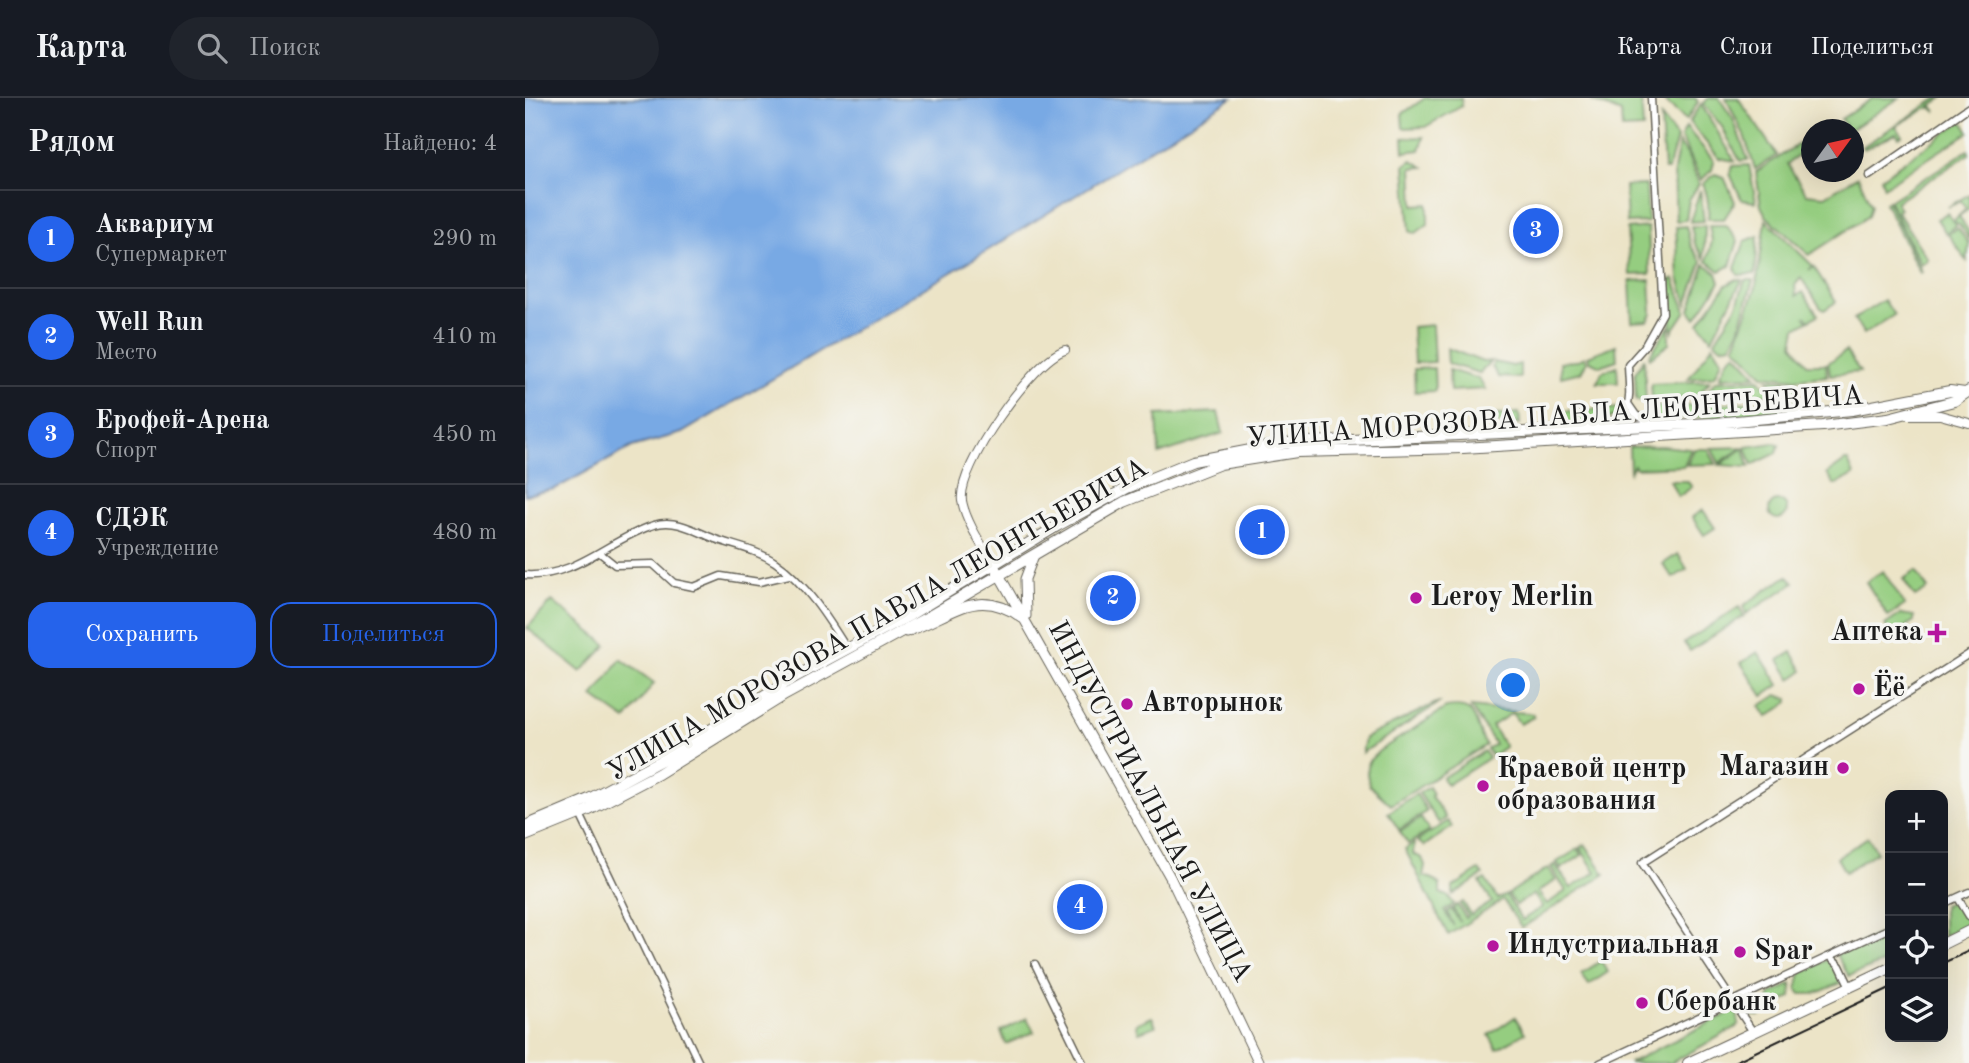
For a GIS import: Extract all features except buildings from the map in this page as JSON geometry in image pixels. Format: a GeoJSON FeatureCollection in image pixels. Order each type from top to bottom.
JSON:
{"type":"FeatureCollection","features":[{"type":"Feature","properties":{"kind":"main road","name":"УЛИЦА МОРОЗОВА ПАВЛА ЛЕОНТЬЕВИЧА"},"geometry":{"type":"LineString","coordinates":[[525,826],[577,809],[658,774],[785,695],[895,636],[996,569],[1127,488],[1216,455],[1287,443],[1659,427],[1852,410],[1950,391],[1967,395]]}},
{"type":"Feature","properties":{"kind":"main road","name":"УЛИЦА МОРОЗОВА ПАВЛА ЛЕОНТЬЕВИЧА"},"geometry":{"type":"LineString","coordinates":[[525,836],[665,758],[765,694],[996,569],[1023,559],[1166,483],[1220,464],[1297,452],[1397,451],[1796,428],[1888,418],[1954,401],[1967,395]]}},
{"type":"Feature","properties":{"kind":"main road"},"geometry":{"type":"LineString","coordinates":[[1026,621],[1024,591],[1027,566],[1036,552],[1058,539]]}},
{"type":"Feature","properties":{"kind":"main road","name":"ИНДУСТРИАЛЬНАЯ УЛИЦА"},"geometry":{"type":"LineString","coordinates":[[996,569],[1170,877],[1259,1063]]}},
{"type":"Feature","properties":{"kind":"main road"},"geometry":{"type":"LineString","coordinates":[[895,636],[979,602],[999,605],[1026,621]]}},
{"type":"Feature","properties":{"kind":"main road"},"geometry":{"type":"LineString","coordinates":[[1948,942],[1969,932]]}},
{"type":"Feature","properties":{"kind":"main road"},"geometry":{"type":"LineString","coordinates":[[1688,1063],[1885,970]]}},
{"type":"Feature","properties":{"kind":"street"},"geometry":{"type":"LineString","coordinates":[[1595,429],[1623,415],[1629,405],[1628,365],[1644,346],[1663,313],[1651,98]]}},
{"type":"Feature","properties":{"kind":"street"},"geometry":{"type":"LineString","coordinates":[[1869,176],[1969,107]]}},
{"type":"Feature","properties":{"kind":"street"},"geometry":{"type":"LineString","coordinates":[[996,569],[962,501],[968,472],[987,437],[1033,375],[1054,355],[1065,350]]}},
{"type":"Feature","properties":{"kind":"street"},"geometry":{"type":"LineString","coordinates":[[1629,405],[1636,415],[1659,427]]}},
{"type":"Feature","properties":{"kind":"street"},"geometry":{"type":"LineString","coordinates":[[1888,418],[1940,415],[1969,423]]}},
{"type":"Feature","properties":{"kind":"street"},"geometry":{"type":"LineString","coordinates":[[525,575],[552,573],[600,553],[654,525],[668,522],[776,562],[807,594],[847,649]]}},
{"type":"Feature","properties":{"kind":"street"},"geometry":{"type":"LineString","coordinates":[[600,553],[615,565],[653,564],[674,583],[681,585],[703,585],[721,576],[759,582],[789,575]]}},
{"type":"Feature","properties":{"kind":"street"},"geometry":{"type":"LineString","coordinates":[[1753,1032],[1642,863],[1969,654]]}},
{"type":"Feature","properties":{"kind":"street"},"geometry":{"type":"LineString","coordinates":[[577,809],[699,1063]]}},
{"type":"Feature","properties":{"kind":"street"},"geometry":{"type":"LineString","coordinates":[[1948,902],[1969,892]]}},
{"type":"Feature","properties":{"kind":"street"},"geometry":{"type":"LineString","coordinates":[[1958,898],[1969,916]]}},
{"type":"Feature","properties":{"kind":"street"},"geometry":{"type":"LineString","coordinates":[[1600,1063],[1885,930]]}},
{"type":"Feature","properties":{"kind":"street"},"geometry":{"type":"LineString","coordinates":[[1830,956],[1840,966],[1850,987]]}},
{"type":"Feature","properties":{"kind":"street"},"geometry":{"type":"LineString","coordinates":[[1035,964],[1083,1063]]}},
{"type":"Feature","properties":{"kind":"green space"},"geometry":{"type":"Polygon","coordinates":[[[1425,98],[1461,98],[1462,106],[1425,127],[1403,128],[1402,114],[1425,98]]]}},
{"type":"Feature","properties":{"kind":"green space"},"geometry":{"type":"Polygon","coordinates":[[[1592,98],[1641,98],[1643,128],[1622,129],[1621,113],[1592,101],[1592,98]]]}},
{"type":"Feature","properties":{"kind":"green space"},"geometry":{"type":"Polygon","coordinates":[[[1661,98],[1695,98],[1698,102],[1686,120],[1661,98]]]}},
{"type":"Feature","properties":{"kind":"green space"},"geometry":{"type":"Polygon","coordinates":[[[1709,98],[1719,98],[1733,119],[1748,160],[1740,161],[1722,127],[1703,103],[1709,98]]]}},
{"type":"Feature","properties":{"kind":"green space"},"geometry":{"type":"Polygon","coordinates":[[[1726,98],[1738,98],[1777,155],[1755,169],[1744,135],[1726,98]]]}},
{"type":"Feature","properties":{"kind":"green space"},"geometry":{"type":"Polygon","coordinates":[[[1873,98],[1899,98],[1864,121],[1841,119],[1873,98]]]}},
{"type":"Feature","properties":{"kind":"green space"},"geometry":{"type":"Polygon","coordinates":[[[1938,98],[1943,98],[1932,105],[1936,112],[1930,107],[1896,126],[1902,135],[1899,137],[1896,133],[1864,149],[1864,146],[1938,98]]]}},
{"type":"Feature","properties":{"kind":"green space"},"geometry":{"type":"Polygon","coordinates":[[[1701,104],[1735,161],[1719,158],[1689,122],[1701,104]]]}},
{"type":"Feature","properties":{"kind":"green space"},"geometry":{"type":"Polygon","coordinates":[[[1661,117],[1677,138],[1668,170],[1664,170],[1661,117]]]}},
{"type":"Feature","properties":{"kind":"green space"},"geometry":{"type":"Polygon","coordinates":[[[1962,121],[1969,132],[1884,187],[1881,178],[1962,121]]]}},
{"type":"Feature","properties":{"kind":"green space"},"geometry":{"type":"Polygon","coordinates":[[[1686,127],[1714,161],[1712,170],[1701,180],[1681,137],[1686,127]]]}},
{"type":"Feature","properties":{"kind":"green space"},"geometry":{"type":"Polygon","coordinates":[[[1424,137],[1420,150],[1404,152],[1403,138],[1424,137]]]}},
{"type":"Feature","properties":{"kind":"green space"},"geometry":{"type":"Polygon","coordinates":[[[1679,143],[1687,154],[1699,184],[1689,200],[1686,220],[1676,221],[1674,170],[1679,143]]]}},
{"type":"Feature","properties":{"kind":"green space"},"geometry":{"type":"Polygon","coordinates":[[[1801,143],[1801,154],[1787,164],[1807,194],[1825,196],[1848,182],[1861,182],[1871,205],[1868,216],[1809,255],[1766,216],[1761,206],[1756,172],[1801,143]]]}},
{"type":"Feature","properties":{"kind":"green space"},"geometry":{"type":"Polygon","coordinates":[[[1968,150],[1969,154],[1896,202],[1900,209],[1897,211],[1928,260],[1921,264],[1889,201],[1968,150]]]}},
{"type":"Feature","properties":{"kind":"green space"},"geometry":{"type":"Polygon","coordinates":[[[1412,160],[1424,167],[1412,168],[1414,205],[1428,204],[1428,224],[1416,233],[1410,232],[1405,165],[1412,160]]]}},
{"type":"Feature","properties":{"kind":"green space"},"geometry":{"type":"Polygon","coordinates":[[[1749,165],[1756,202],[1742,200],[1730,174],[1733,166],[1749,165]]]}},
{"type":"Feature","properties":{"kind":"green space"},"geometry":{"type":"Polygon","coordinates":[[[1715,174],[1724,177],[1735,202],[1724,219],[1708,219],[1708,202],[1703,184],[1715,174]]]}},
{"type":"Feature","properties":{"kind":"green space"},"geometry":{"type":"Polygon","coordinates":[[[1646,185],[1648,222],[1627,223],[1625,186],[1646,185]]]}},
{"type":"Feature","properties":{"kind":"green space"},"geometry":{"type":"Polygon","coordinates":[[[1700,190],[1704,221],[1690,222],[1700,190]]]}},
{"type":"Feature","properties":{"kind":"green space"},"geometry":{"type":"Polygon","coordinates":[[[1969,194],[1969,209],[1959,216],[1969,232],[1969,239],[1955,222],[1956,226],[1946,233],[1937,219],[1947,213],[1953,221],[1966,209],[1961,201],[1948,207],[1969,194]]]}},
{"type":"Feature","properties":{"kind":"green space"},"geometry":{"type":"Polygon","coordinates":[[[1888,201],[1922,272],[1920,273],[1885,203],[1888,201]]]}},
{"type":"Feature","properties":{"kind":"green space"},"geometry":{"type":"Polygon","coordinates":[[[1766,220],[1813,266],[1809,270],[1814,267],[1836,302],[1824,310],[1801,278],[1795,285],[1796,296],[1803,292],[1818,315],[1810,320],[1805,316],[1808,321],[1796,328],[1793,344],[1807,364],[1826,364],[1827,376],[1797,379],[1763,375],[1735,346],[1756,287],[1766,220]]]}},
{"type":"Feature","properties":{"kind":"green space"},"geometry":{"type":"Polygon","coordinates":[[[1709,225],[1726,225],[1738,241],[1730,266],[1720,271],[1707,261],[1712,241],[1709,225]]]}},
{"type":"Feature","properties":{"kind":"green space"},"geometry":{"type":"Polygon","coordinates":[[[1686,226],[1691,246],[1702,262],[1687,304],[1679,278],[1676,227],[1686,226]]]}},
{"type":"Feature","properties":{"kind":"green space"},"geometry":{"type":"Polygon","coordinates":[[[1691,226],[1705,226],[1704,258],[1695,244],[1691,226]]]}},
{"type":"Feature","properties":{"kind":"green space"},"geometry":{"type":"Polygon","coordinates":[[[1648,227],[1650,274],[1630,275],[1627,229],[1648,227]]]}},
{"type":"Feature","properties":{"kind":"green space"},"geometry":{"type":"Polygon","coordinates":[[[1958,228],[1969,244],[1967,261],[1948,234],[1958,228]]]}},
{"type":"Feature","properties":{"kind":"green space"},"geometry":{"type":"Polygon","coordinates":[[[1758,236],[1755,274],[1738,275],[1735,268],[1745,241],[1758,236]]]}},
{"type":"Feature","properties":{"kind":"green space"},"geometry":{"type":"Polygon","coordinates":[[[1705,264],[1717,273],[1720,282],[1696,318],[1690,310],[1705,264]]]}},
{"type":"Feature","properties":{"kind":"green space"},"geometry":{"type":"Polygon","coordinates":[[[1674,279],[1686,311],[1672,332],[1669,280],[1674,279]]]}},
{"type":"Feature","properties":{"kind":"green space"},"geometry":{"type":"Polygon","coordinates":[[[1737,279],[1742,280],[1712,339],[1699,323],[1726,285],[1737,279]]]}},
{"type":"Feature","properties":{"kind":"green space"},"geometry":{"type":"Polygon","coordinates":[[[1650,280],[1652,314],[1648,321],[1632,322],[1630,281],[1650,280]]]}},
{"type":"Feature","properties":{"kind":"green space"},"geometry":{"type":"Polygon","coordinates":[[[1745,280],[1753,280],[1739,330],[1731,345],[1721,347],[1715,341],[1737,305],[1745,280]]]}},
{"type":"Feature","properties":{"kind":"green space"},"geometry":{"type":"Polygon","coordinates":[[[1884,300],[1894,315],[1864,334],[1854,319],[1884,300]]]}},
{"type":"Feature","properties":{"kind":"green space"},"geometry":{"type":"Polygon","coordinates":[[[1432,325],[1434,362],[1414,363],[1412,327],[1432,325]]]}},
{"type":"Feature","properties":{"kind":"green space"},"geometry":{"type":"Polygon","coordinates":[[[1669,326],[1669,344],[1650,358],[1649,356],[1669,326]]]}},
{"type":"Feature","properties":{"kind":"green space"},"geometry":{"type":"Polygon","coordinates":[[[1616,345],[1617,360],[1600,366],[1590,361],[1588,356],[1616,345]]]}},
{"type":"Feature","properties":{"kind":"green space"},"geometry":{"type":"Polygon","coordinates":[[[1713,345],[1722,360],[1715,376],[1688,379],[1713,345]]]}},
{"type":"Feature","properties":{"kind":"green space"},"geometry":{"type":"Polygon","coordinates":[[[1447,348],[1483,362],[1491,361],[1480,373],[1448,364],[1447,348]]]}},
{"type":"Feature","properties":{"kind":"green space"},"geometry":{"type":"Polygon","coordinates":[[[1846,351],[1860,372],[1830,375],[1828,363],[1846,351]]]}},
{"type":"Feature","properties":{"kind":"green space"},"geometry":{"type":"Polygon","coordinates":[[[1736,353],[1757,376],[1720,377],[1727,361],[1736,353]]]}},
{"type":"Feature","properties":{"kind":"green space"},"geometry":{"type":"Polygon","coordinates":[[[1585,357],[1587,362],[1581,372],[1561,377],[1560,362],[1576,361],[1585,357]]]}},
{"type":"Feature","properties":{"kind":"green space"},"geometry":{"type":"Polygon","coordinates":[[[1644,359],[1646,400],[1636,401],[1635,373],[1644,359]]]}},
{"type":"Feature","properties":{"kind":"green space"},"geometry":{"type":"Polygon","coordinates":[[[1494,362],[1513,366],[1520,364],[1520,378],[1499,377],[1492,367],[1494,362]]]}},
{"type":"Feature","properties":{"kind":"green space"},"geometry":{"type":"Polygon","coordinates":[[[1617,366],[1618,383],[1597,383],[1602,372],[1617,366]]]}},
{"type":"Feature","properties":{"kind":"green space"},"geometry":{"type":"Polygon","coordinates":[[[1434,368],[1435,391],[1415,392],[1414,369],[1434,368]]]}},
{"type":"Feature","properties":{"kind":"green space"},"geometry":{"type":"Polygon","coordinates":[[[1449,370],[1479,379],[1485,389],[1450,391],[1449,370]]]}},
{"type":"Feature","properties":{"kind":"green space"},"geometry":{"type":"Polygon","coordinates":[[[1759,379],[1774,394],[1702,397],[1716,381],[1759,379]]]}},
{"type":"Feature","properties":{"kind":"green space"},"geometry":{"type":"Polygon","coordinates":[[[1768,379],[1796,382],[1797,392],[1780,394],[1768,379]]]}},
{"type":"Feature","properties":{"kind":"green space"},"geometry":{"type":"Polygon","coordinates":[[[1710,381],[1695,398],[1652,400],[1651,384],[1710,381]]]}},
{"type":"Feature","properties":{"kind":"green space"},"geometry":{"type":"Polygon","coordinates":[[[1800,400],[1803,408],[1742,416],[1653,419],[1651,407],[1800,400]]]}},
{"type":"Feature","properties":{"kind":"green space"},"geometry":{"type":"Polygon","coordinates":[[[1622,408],[1605,420],[1566,423],[1565,411],[1622,408]]]}},
{"type":"Feature","properties":{"kind":"green space"},"geometry":{"type":"Polygon","coordinates":[[[1218,412],[1223,433],[1159,454],[1157,415],[1218,412]]]}},
{"type":"Feature","properties":{"kind":"green space"},"geometry":{"type":"Polygon","coordinates":[[[1519,413],[1520,424],[1496,423],[1496,415],[1519,413]]]}},
{"type":"Feature","properties":{"kind":"green space"},"geometry":{"type":"Polygon","coordinates":[[[1774,443],[1779,445],[1777,453],[1752,465],[1746,447],[1774,443]]]}},
{"type":"Feature","properties":{"kind":"green space"},"geometry":{"type":"Polygon","coordinates":[[[1629,447],[1691,449],[1684,466],[1636,468],[1634,465],[1630,472],[1629,447]]]}},
{"type":"Feature","properties":{"kind":"green space"},"geometry":{"type":"Polygon","coordinates":[[[1743,447],[1719,463],[1711,448],[1743,447]]]}},
{"type":"Feature","properties":{"kind":"green space"},"geometry":{"type":"Polygon","coordinates":[[[1744,448],[1749,467],[1720,465],[1744,448]]]}},
{"type":"Feature","properties":{"kind":"green space"},"geometry":{"type":"Polygon","coordinates":[[[1694,449],[1708,449],[1716,464],[1687,465],[1694,449]]]}},
{"type":"Feature","properties":{"kind":"green space"},"geometry":{"type":"Polygon","coordinates":[[[1848,461],[1854,475],[1835,485],[1827,474],[1848,461]]]}},
{"type":"Feature","properties":{"kind":"green space"},"geometry":{"type":"Polygon","coordinates":[[[1670,481],[1687,481],[1692,487],[1678,497],[1670,481]]]}},
{"type":"Feature","properties":{"kind":"green space"},"geometry":{"type":"Polygon","coordinates":[[[1778,501],[1784,504],[1787,510],[1784,516],[1778,519],[1772,516],[1769,510],[1772,504],[1778,501]]]}},
{"type":"Feature","properties":{"kind":"green space"},"geometry":{"type":"Polygon","coordinates":[[[1703,510],[1715,528],[1704,535],[1692,517],[1703,510]]]}},
{"type":"Feature","properties":{"kind":"green space"},"geometry":{"type":"Polygon","coordinates":[[[1678,554],[1687,569],[1673,578],[1663,564],[1678,554]]]}},
{"type":"Feature","properties":{"kind":"green space"},"geometry":{"type":"Polygon","coordinates":[[[1883,571],[1905,605],[1888,616],[1866,582],[1883,571]]]}},
{"type":"Feature","properties":{"kind":"green space"},"geometry":{"type":"Polygon","coordinates":[[[1916,571],[1928,589],[1915,597],[1903,579],[1916,571]]]}},
{"type":"Feature","properties":{"kind":"green space"},"geometry":{"type":"Polygon","coordinates":[[[1787,576],[1794,583],[1746,614],[1743,606],[1787,576]]]}},
{"type":"Feature","properties":{"kind":"green space"},"geometry":{"type":"Polygon","coordinates":[[[552,601],[607,645],[581,672],[527,628],[552,601]]]}},
{"type":"Feature","properties":{"kind":"green space"},"geometry":{"type":"Polygon","coordinates":[[[1739,607],[1744,616],[1690,651],[1684,643],[1739,607]]]}},
{"type":"Feature","properties":{"kind":"green space"},"geometry":{"type":"Polygon","coordinates":[[[1901,614],[1914,616],[1914,621],[1892,635],[1885,625],[1901,614]]]}},
{"type":"Feature","properties":{"kind":"green space"},"geometry":{"type":"Polygon","coordinates":[[[1758,652],[1779,685],[1763,696],[1741,663],[1758,652]]]}},
{"type":"Feature","properties":{"kind":"green space"},"geometry":{"type":"Polygon","coordinates":[[[1792,652],[1803,671],[1791,679],[1779,660],[1792,652]]]}},
{"type":"Feature","properties":{"kind":"green space"},"geometry":{"type":"Polygon","coordinates":[[[621,659],[654,683],[626,720],[593,697],[621,659]]]}},
{"type":"Feature","properties":{"kind":"green space"},"geometry":{"type":"Polygon","coordinates":[[[1777,695],[1789,699],[1789,702],[1767,717],[1760,706],[1777,695]]]}},
{"type":"Feature","properties":{"kind":"green space"},"geometry":{"type":"Polygon","coordinates":[[[1439,703],[1362,753],[1365,738],[1439,703]]]}},
{"type":"Feature","properties":{"kind":"green space"},"geometry":{"type":"Polygon","coordinates":[[[1458,707],[1471,712],[1486,745],[1391,805],[1369,785],[1369,761],[1379,751],[1446,708],[1458,707]]]}},
{"type":"Feature","properties":{"kind":"green space"},"geometry":{"type":"Polygon","coordinates":[[[1471,707],[1534,714],[1534,717],[1520,724],[1512,713],[1492,726],[1505,747],[1492,756],[1487,749],[1495,744],[1471,707]]]}},
{"type":"Feature","properties":{"kind":"green space"},"geometry":{"type":"Polygon","coordinates":[[[1484,751],[1489,758],[1447,785],[1442,778],[1484,751]]]}},
{"type":"Feature","properties":{"kind":"green space"},"geometry":{"type":"Polygon","coordinates":[[[1429,787],[1433,794],[1431,796],[1446,818],[1439,823],[1419,793],[1429,787]]]}},
{"type":"Feature","properties":{"kind":"green space"},"geometry":{"type":"Polygon","coordinates":[[[1416,794],[1427,811],[1399,830],[1388,813],[1416,794]]]}},
{"type":"Feature","properties":{"kind":"green space"},"geometry":{"type":"Polygon","coordinates":[[[1421,818],[1429,831],[1408,844],[1400,832],[1421,818]]]}},
{"type":"Feature","properties":{"kind":"green space"},"geometry":{"type":"Polygon","coordinates":[[[1448,821],[1452,827],[1424,846],[1417,841],[1448,821]]]}},
{"type":"Feature","properties":{"kind":"green space"},"geometry":{"type":"Polygon","coordinates":[[[1868,837],[1877,852],[1845,872],[1837,858],[1868,837]]]}},
{"type":"Feature","properties":{"kind":"green space"},"geometry":{"type":"Polygon","coordinates":[[[1414,843],[1413,854],[1422,858],[1425,865],[1423,876],[1440,885],[1440,893],[1448,896],[1454,904],[1444,911],[1454,926],[1447,912],[1451,909],[1460,922],[1453,908],[1457,905],[1466,918],[1468,916],[1460,904],[1463,902],[1471,915],[1492,902],[1480,882],[1485,879],[1498,899],[1506,895],[1522,920],[1542,907],[1534,894],[1516,905],[1508,894],[1548,868],[1556,880],[1538,892],[1547,904],[1566,891],[1551,867],[1555,864],[1571,888],[1596,872],[1580,848],[1585,844],[1605,874],[1522,928],[1503,900],[1448,935],[1405,849],[1414,843]]]}},
{"type":"Feature","properties":{"kind":"green space"},"geometry":{"type":"Polygon","coordinates":[[[1578,849],[1582,855],[1561,869],[1557,862],[1578,849]]]}},
{"type":"Feature","properties":{"kind":"green space"},"geometry":{"type":"Polygon","coordinates":[[[1479,870],[1483,875],[1453,895],[1453,887],[1479,870]]]}},
{"type":"Feature","properties":{"kind":"green space"},"geometry":{"type":"Polygon","coordinates":[[[1948,903],[1956,903],[1969,924],[1948,934],[1948,916],[1948,903]]]}},
{"type":"Feature","properties":{"kind":"green space"},"geometry":{"type":"Polygon","coordinates":[[[1885,931],[1885,962],[1849,976],[1836,955],[1885,931]]]}},
{"type":"Feature","properties":{"kind":"green space"},"geometry":{"type":"Polygon","coordinates":[[[1828,959],[1832,960],[1842,979],[1841,983],[1814,994],[1801,994],[1797,989],[1801,973],[1828,959]]]}},
{"type":"Feature","properties":{"kind":"green space"},"geometry":{"type":"Polygon","coordinates":[[[1601,961],[1608,972],[1589,985],[1581,974],[1601,961]]]}},
{"type":"Feature","properties":{"kind":"green space"},"geometry":{"type":"Polygon","coordinates":[[[1792,984],[1791,997],[1770,1007],[1760,1016],[1750,1015],[1746,1007],[1758,1007],[1768,1002],[1771,994],[1792,984]]]}},
{"type":"Feature","properties":{"kind":"green space"},"geometry":{"type":"Polygon","coordinates":[[[1731,1012],[1737,1013],[1739,1024],[1735,1028],[1671,1063],[1629,1063],[1731,1012]]]}},
{"type":"Feature","properties":{"kind":"green space"},"geometry":{"type":"Polygon","coordinates":[[[1152,1017],[1156,1026],[1139,1032],[1136,1024],[1152,1017]]]}},
{"type":"Feature","properties":{"kind":"green space"},"geometry":{"type":"Polygon","coordinates":[[[1515,1017],[1525,1033],[1497,1049],[1489,1035],[1515,1017]]]}},
{"type":"Feature","properties":{"kind":"green space"},"geometry":{"type":"Polygon","coordinates":[[[1027,1018],[1034,1032],[1006,1044],[1001,1031],[1027,1018]]]}},
{"type":"Feature","properties":{"kind":"water"},"geometry":{"type":"Polygon","coordinates":[[[525,98],[1232,98],[990,249],[682,433],[632,447],[555,489],[525,495],[525,98]]]}},
{"type":"Feature","properties":{"kind":"tram line"},"geometry":{"type":"LineString","coordinates":[[1948,961],[1969,951]]}},
{"type":"Feature","properties":{"kind":"tram line"},"geometry":{"type":"LineString","coordinates":[[1732,1063],[1885,990]]}},
{"type":"Feature","properties":{"kind":"place","name":"Ерофей-Арена"},"geometry":{"type":"Point","coordinates":[1536,231]}},
{"type":"Feature","properties":{"kind":"place","name":"Аквариум"},"geometry":{"type":"Point","coordinates":[1262,532]}},
{"type":"Feature","properties":{"kind":"place","name":"Well Run"},"geometry":{"type":"Point","coordinates":[1113,598]}},
{"type":"Feature","properties":{"kind":"place","name":"Leroy Merlin"},"geometry":{"type":"Point","coordinates":[1416,598]}},
{"type":"Feature","properties":{"kind":"place","name":"Аптека"},"geometry":{"type":"Point","coordinates":[1937,633]}},
{"type":"Feature","properties":{"kind":"place","name":"Ёё"},"geometry":{"type":"Point","coordinates":[1859,689]}},
{"type":"Feature","properties":{"kind":"place","name":"Авторынок"},"geometry":{"type":"Point","coordinates":[1127,704]}},
{"type":"Feature","properties":{"kind":"place","name":"Магазин"},"geometry":{"type":"Point","coordinates":[1843,768]}},
{"type":"Feature","properties":{"kind":"place","name":"Краевой центр образования"},"geometry":{"type":"Point","coordinates":[1483,786]}},
{"type":"Feature","properties":{"kind":"place","name":"СДЭК"},"geometry":{"type":"Point","coordinates":[1080,907]}},
{"type":"Feature","properties":{"kind":"place","name":"Индустриальная"},"geometry":{"type":"Point","coordinates":[1493,946]}},
{"type":"Feature","properties":{"kind":"place","name":"Spar"},"geometry":{"type":"Point","coordinates":[1740,952]}},
{"type":"Feature","properties":{"kind":"place","name":"Сбербанк"},"geometry":{"type":"Point","coordinates":[1642,1003]}}]}
